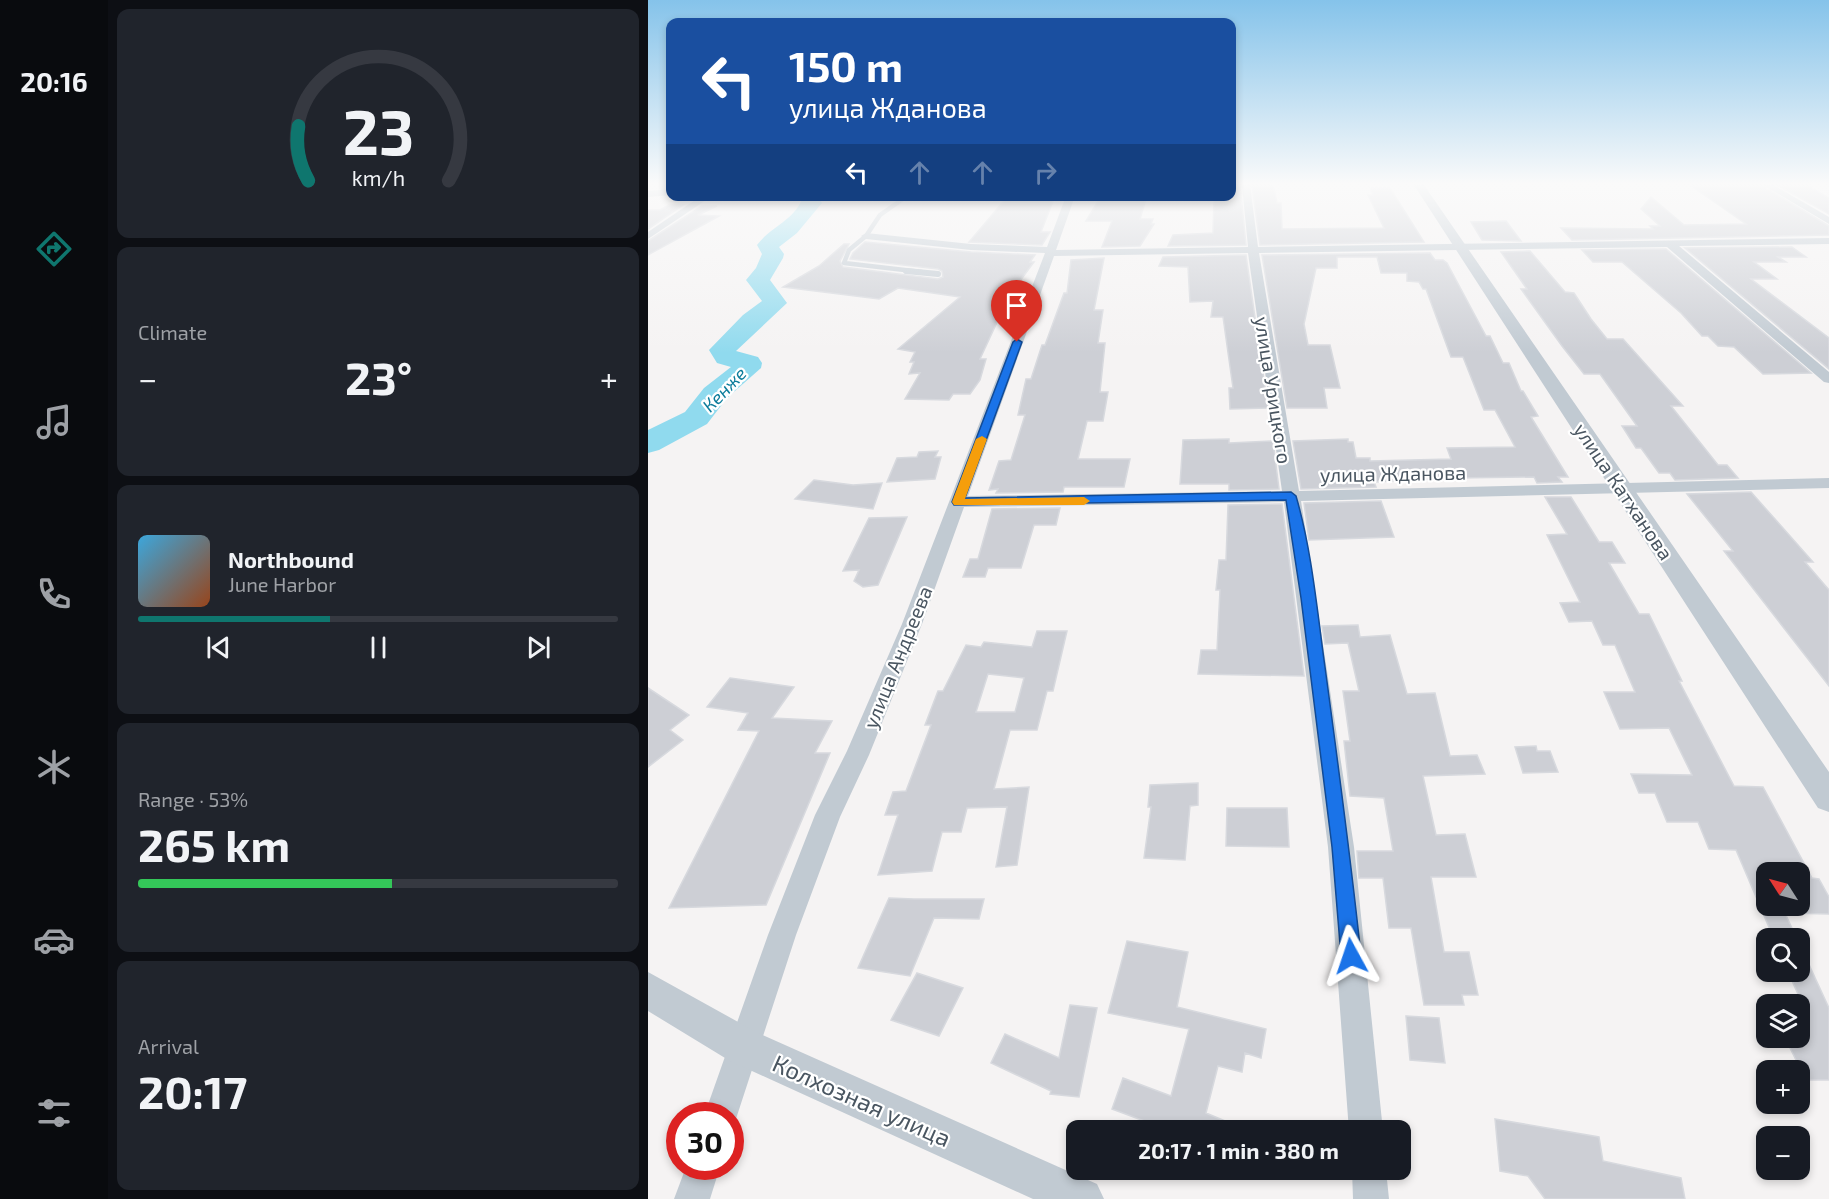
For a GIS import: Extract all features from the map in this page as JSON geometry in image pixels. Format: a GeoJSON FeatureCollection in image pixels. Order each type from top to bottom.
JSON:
{"type":"FeatureCollection","features":[{"type":"Feature","properties":{"kind":"street"},"geometry":{"type":"LineString","coordinates":[[917,241],[1051,251],[1829,241]]}},
{"type":"Feature","properties":{"kind":"street","name":"улица Андреева"},"geometry":{"type":"LineString","coordinates":[[726,1102],[782,934],[828,815],[882,696],[958,502],[1055,241]]}},
{"type":"Feature","properties":{"kind":"street","name":"улица Урицкого"},"geometry":{"type":"LineString","coordinates":[[1252,241],[1258,290],[1277,390],[1291,496],[1296,516],[1341,847],[1365,1120]]}},
{"type":"Feature","properties":{"kind":"street","name":"улица Катханова"},"geometry":{"type":"LineString","coordinates":[[1458,241],[1829,798]]}},
{"type":"Feature","properties":{"kind":"street"},"geometry":{"type":"LineString","coordinates":[[1670,244],[1829,379]]}},
{"type":"Feature","properties":{"kind":"street","name":"улица Жданова"},"geometry":{"type":"LineString","coordinates":[[958,502],[1829,483]]}},
{"type":"Feature","properties":{"kind":"street","name":"Колхозная улица"},"geometry":{"type":"LineString","coordinates":[[648,990],[744,1047],[1082,1199]]}},
{"type":"Feature","properties":{"kind":"street"},"geometry":{"type":"LineString","coordinates":[[692,1199],[699,1180]]}},
{"type":"Feature","properties":{"kind":"street"},"geometry":{"type":"LineString","coordinates":[[1370,1180],[1371,1199]]}},
{"type":"Feature","properties":{"kind":"lane"},"geometry":{"type":"LineString","coordinates":[[860,241],[849,250],[844,260],[846,266],[938,274]]}},
{"type":"Feature","properties":{"kind":"building"},"geometry":{"type":"Polygon","coordinates":[[[648,241],[674,241],[648,255],[648,241]]]}},
{"type":"Feature","properties":{"kind":"building"},"geometry":{"type":"Polygon","coordinates":[[[970,241],[1044,241],[1042,245],[970,241]]]}},
{"type":"Feature","properties":{"kind":"building"},"geometry":{"type":"Polygon","coordinates":[[[1104,241],[1143,241],[1140,246],[1102,247],[1104,241]]]}},
{"type":"Feature","properties":{"kind":"building"},"geometry":{"type":"Polygon","coordinates":[[[1170,241],[1246,241],[1246,245],[1168,246],[1170,241]]]}},
{"type":"Feature","properties":{"kind":"building"},"geometry":{"type":"Polygon","coordinates":[[[1259,241],[1424,242],[1260,245],[1259,241]]]}},
{"type":"Feature","properties":{"kind":"building"},"geometry":{"type":"Polygon","coordinates":[[[865,242],[971,252],[1035,255],[1030,262],[1034,262],[1002,305],[1005,305],[980,359],[986,359],[980,380],[970,394],[953,394],[949,400],[905,399],[920,373],[909,374],[914,362],[910,362],[915,352],[898,349],[960,297],[898,288],[879,299],[783,287],[819,266],[844,244],[849,244],[840,261],[843,267],[938,279],[943,277],[942,271],[938,269],[850,259],[865,242]]]}},
{"type":"Feature","properties":{"kind":"building"},"geometry":{"type":"Polygon","coordinates":[[[1792,247],[1806,257],[1778,257],[1786,262],[1754,262],[1777,279],[1751,279],[1829,338],[1829,369],[1685,248],[1792,247]]]}},
{"type":"Feature","properties":{"kind":"building"},"geometry":{"type":"Polygon","coordinates":[[[1666,249],[1811,373],[1763,374],[1734,347],[1718,346],[1708,336],[1702,336],[1681,313],[1622,262],[1593,262],[1582,250],[1666,249]]]}},
{"type":"Feature","properties":{"kind":"building"},"geometry":{"type":"Polygon","coordinates":[[[1530,251],[1565,292],[1574,293],[1607,339],[1623,339],[1683,406],[1671,406],[1718,465],[1727,465],[1738,478],[1675,480],[1670,473],[1659,473],[1641,448],[1636,448],[1622,426],[1637,426],[1600,374],[1584,374],[1562,346],[1521,289],[1527,289],[1501,252],[1530,251]]]}},
{"type":"Feature","properties":{"kind":"building"},"geometry":{"type":"Polygon","coordinates":[[[1430,253],[1435,260],[1443,260],[1447,263],[1486,336],[1490,336],[1503,363],[1509,363],[1521,391],[1538,416],[1531,417],[1568,477],[1558,477],[1562,482],[1537,483],[1534,477],[1455,478],[1374,482],[1376,487],[1301,489],[1293,441],[1348,439],[1348,442],[1353,442],[1356,458],[1370,458],[1370,461],[1451,459],[1447,448],[1515,447],[1495,410],[1484,410],[1463,357],[1451,357],[1426,289],[1423,289],[1419,282],[1407,281],[1407,273],[1381,273],[1377,257],[1337,257],[1337,268],[1316,268],[1304,324],[1308,345],[1330,345],[1340,388],[1324,388],[1327,408],[1287,408],[1262,255],[1430,253]]]}},
{"type":"Feature","properties":{"kind":"building"},"geometry":{"type":"Polygon","coordinates":[[[1246,255],[1268,408],[1230,409],[1229,388],[1233,388],[1223,317],[1211,317],[1213,301],[1190,302],[1188,267],[1159,266],[1163,257],[1246,255]]]}},
{"type":"Feature","properties":{"kind":"building"},"geometry":{"type":"Polygon","coordinates":[[[1104,258],[1094,310],[1103,310],[1098,343],[1105,343],[1100,392],[1108,392],[1103,421],[1087,421],[1078,459],[1130,459],[1124,487],[1064,487],[1063,492],[996,493],[998,489],[989,490],[999,461],[1011,460],[1025,415],[1018,415],[1026,379],[1031,379],[1042,345],[1045,345],[1064,293],[1067,293],[1071,260],[1104,258]]]}},
{"type":"Feature","properties":{"kind":"building"},"geometry":{"type":"Polygon","coordinates":[[[1229,439],[1229,443],[1273,441],[1279,489],[1229,490],[1229,484],[1180,484],[1183,440],[1229,439]]]}},
{"type":"Feature","properties":{"kind":"building"},"geometry":{"type":"Polygon","coordinates":[[[938,451],[935,457],[941,457],[935,479],[887,482],[897,458],[917,457],[919,452],[938,451]]]}},
{"type":"Feature","properties":{"kind":"building"},"geometry":{"type":"Polygon","coordinates":[[[814,480],[853,485],[882,483],[873,509],[795,499],[814,480]]]}},
{"type":"Feature","properties":{"kind":"building"},"geometry":{"type":"Polygon","coordinates":[[[1751,492],[1813,562],[1805,562],[1829,590],[1829,686],[1724,551],[1733,551],[1687,494],[1751,492]]]}},
{"type":"Feature","properties":{"kind":"building"},"geometry":{"type":"Polygon","coordinates":[[[1545,497],[1571,497],[1599,542],[1612,542],[1625,563],[1609,563],[1639,614],[1649,614],[1682,681],[1679,681],[1734,786],[1763,787],[1803,862],[1756,862],[1756,897],[1736,850],[1709,849],[1698,822],[1667,822],[1655,793],[1639,793],[1631,774],[1692,775],[1669,728],[1620,729],[1604,692],[1635,692],[1615,645],[1603,645],[1592,621],[1569,622],[1560,603],[1580,602],[1547,535],[1567,534],[1545,497]]]}},
{"type":"Feature","properties":{"kind":"building"},"geometry":{"type":"Polygon","coordinates":[[[1381,501],[1394,537],[1309,540],[1304,503],[1381,501]]]}},
{"type":"Feature","properties":{"kind":"building"},"geometry":{"type":"Polygon","coordinates":[[[1282,504],[1304,676],[1198,674],[1201,650],[1217,650],[1220,590],[1216,590],[1219,560],[1226,560],[1228,505],[1282,504]]]}},
{"type":"Feature","properties":{"kind":"building"},"geometry":{"type":"Polygon","coordinates":[[[1060,508],[1056,525],[1034,525],[1021,568],[988,568],[985,577],[963,577],[970,559],[978,559],[992,509],[1060,508]]]}},
{"type":"Feature","properties":{"kind":"building"},"geometry":{"type":"Polygon","coordinates":[[[907,517],[878,585],[863,587],[854,581],[859,570],[843,571],[869,518],[907,517]]]}},
{"type":"Feature","properties":{"kind":"building"},"geometry":{"type":"Polygon","coordinates":[[[1358,625],[1360,637],[1390,635],[1407,694],[1435,693],[1450,756],[1477,755],[1485,774],[1423,776],[1436,835],[1465,834],[1476,877],[1431,877],[1444,952],[1469,952],[1478,995],[1462,995],[1464,1005],[1424,1005],[1411,928],[1389,928],[1383,878],[1359,878],[1357,851],[1393,851],[1384,798],[1350,796],[1344,741],[1350,741],[1343,691],[1359,691],[1348,643],[1325,644],[1322,626],[1358,625]]]}},
{"type":"Feature","properties":{"kind":"building"},"geometry":{"type":"Polygon","coordinates":[[[1037,631],[1067,631],[1053,691],[1047,691],[1037,730],[1010,730],[994,789],[1029,787],[1017,865],[996,867],[1007,807],[967,808],[961,832],[942,832],[932,871],[878,875],[898,815],[885,815],[893,792],[906,791],[931,725],[925,725],[938,691],[943,691],[966,645],[981,647],[984,642],[1032,647],[1037,631]],[[988,674],[976,712],[1015,712],[1024,678],[988,674]]]}},
{"type":"Feature","properties":{"kind":"building"},"geometry":{"type":"Polygon","coordinates":[[[730,678],[794,687],[772,718],[832,721],[815,753],[830,753],[766,905],[669,908],[759,731],[738,730],[748,713],[707,707],[730,678]]]}},
{"type":"Feature","properties":{"kind":"building"},"geometry":{"type":"Polygon","coordinates":[[[648,688],[689,715],[670,730],[683,740],[648,767],[648,688]]]}},
{"type":"Feature","properties":{"kind":"building"},"geometry":{"type":"Polygon","coordinates":[[[1536,746],[1537,751],[1550,751],[1558,772],[1523,773],[1515,747],[1536,746]]]}},
{"type":"Feature","properties":{"kind":"building"},"geometry":{"type":"Polygon","coordinates":[[[1198,783],[1198,805],[1190,806],[1185,860],[1144,858],[1151,807],[1148,807],[1150,785],[1198,783]]]}},
{"type":"Feature","properties":{"kind":"building"},"geometry":{"type":"Polygon","coordinates":[[[1227,808],[1287,808],[1289,847],[1226,846],[1227,808]]]}},
{"type":"Feature","properties":{"kind":"building"},"geometry":{"type":"Polygon","coordinates":[[[1810,874],[1812,878],[1819,879],[1829,897],[1829,914],[1810,914],[1810,874]]]}},
{"type":"Feature","properties":{"kind":"building"},"geometry":{"type":"Polygon","coordinates":[[[889,898],[984,899],[979,919],[934,918],[910,976],[858,968],[889,898]]]}},
{"type":"Feature","properties":{"kind":"building"},"geometry":{"type":"Polygon","coordinates":[[[1764,916],[1786,916],[1792,928],[1769,928],[1764,916]]]}},
{"type":"Feature","properties":{"kind":"building"},"geometry":{"type":"Polygon","coordinates":[[[1127,941],[1188,952],[1177,1007],[1266,1029],[1261,1058],[1245,1053],[1242,1072],[1218,1066],[1206,1113],[1223,1120],[1142,1120],[1112,1109],[1123,1078],[1171,1096],[1189,1029],[1108,1013],[1127,941]]]}},
{"type":"Feature","properties":{"kind":"building"},"geometry":{"type":"Polygon","coordinates":[[[1810,967],[1829,1008],[1829,1080],[1810,1080],[1810,1060],[1796,1060],[1790,1048],[1810,1048],[1810,994],[1798,994],[1793,982],[1810,982],[1810,967]]]}},
{"type":"Feature","properties":{"kind":"building"},"geometry":{"type":"Polygon","coordinates":[[[917,973],[963,988],[939,1036],[891,1020],[917,973]]]}},
{"type":"Feature","properties":{"kind":"building"},"geometry":{"type":"Polygon","coordinates":[[[1070,1005],[1097,1008],[1079,1097],[1050,1094],[1051,1091],[991,1063],[1005,1034],[1059,1058],[1070,1005]]]}},
{"type":"Feature","properties":{"kind":"building"},"geometry":{"type":"Polygon","coordinates":[[[1406,1016],[1439,1018],[1445,1063],[1410,1060],[1406,1016]]]}},
{"type":"Feature","properties":{"kind":"building"},"geometry":{"type":"Polygon","coordinates":[[[1495,1119],[1599,1137],[1603,1161],[1681,1178],[1685,1199],[1545,1199],[1528,1176],[1500,1171],[1495,1119]]]}},
{"type":"Feature","properties":{"kind":"waterway","name":"Кенже"},"geometry":{"type":"LineString","coordinates":[[648,443],[696,418],[709,404],[714,394],[747,368],[748,363],[727,357],[722,350],[752,320],[775,303],[758,280],[771,262],[773,254],[768,245],[774,241]]}},
{"type":"Feature","properties":{"kind":"slow traffic"},"geometry":{"type":"LineString","coordinates":[[982,439],[958,502],[1084,501]]}},
{"type":"Feature","properties":{"kind":"route"},"geometry":{"type":"LineString","coordinates":[[1017,342],[958,502],[1291,496],[1308,598],[1341,847],[1351,956]]}}]}
